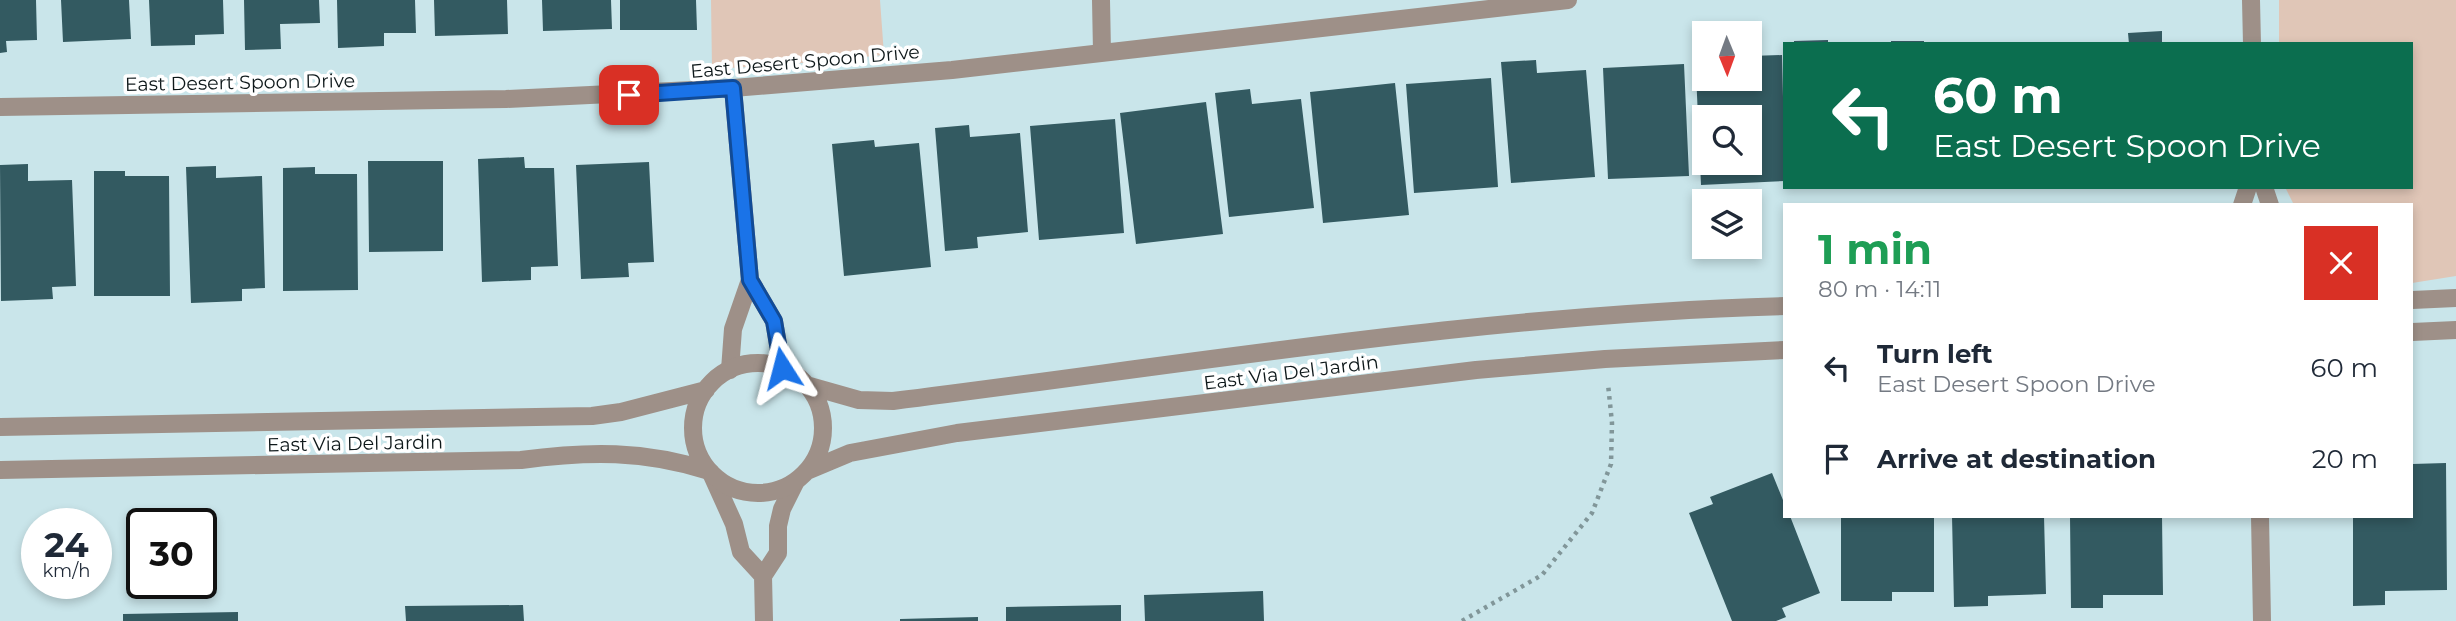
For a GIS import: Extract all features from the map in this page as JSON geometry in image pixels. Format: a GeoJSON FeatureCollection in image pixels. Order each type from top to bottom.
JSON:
{"type":"FeatureCollection","features":[{"type":"Feature","properties":{"kind":"street"},"geometry":{"type":"LineString","coordinates":[[1101,0],[1102,52]]}},
{"type":"Feature","properties":{"kind":"street","name":"East Desert Spoon Drive"},"geometry":{"type":"LineString","coordinates":[[0,107],[492,100],[733,88],[913,74],[1568,0]]}},
{"type":"Feature","properties":{"kind":"street"},"geometry":{"type":"LineString","coordinates":[[2251,0],[2252,42]]}},
{"type":"Feature","properties":{"kind":"street"},"geometry":{"type":"LineString","coordinates":[[730,370],[733,329],[750,280],[733,88]]}},
{"type":"Feature","properties":{"kind":"street"},"geometry":{"type":"LineString","coordinates":[[750,280],[774,321],[782,368]]}},
{"type":"Feature","properties":{"kind":"street"},"geometry":{"type":"LineString","coordinates":[[2413,300],[2456,298]]}},
{"type":"Feature","properties":{"kind":"street","name":"East Via Del Jardin"},"geometry":{"type":"LineString","coordinates":[[806,385],[859,400],[893,401],[1118,370],[1457,330],[1664,310],[1783,306]]}},
{"type":"Feature","properties":{"kind":"street"},"geometry":{"type":"LineString","coordinates":[[2413,332],[2456,330]]}},
{"type":"Feature","properties":{"kind":"street","name":"East Via Del Jardin"},"geometry":{"type":"LineString","coordinates":[[801,477],[850,453],[957,433],[1475,370],[1605,359],[1783,350]]}},
{"type":"Feature","properties":{"kind":"street"},"geometry":{"type":"LineString","coordinates":[[763,576],[741,552],[727,506],[700,457],[694,440],[695,414],[706,390],[730,370],[756,364],[782,368],[806,385],[817,401],[823,418],[817,456],[782,509],[778,553],[763,576],[764,621]]}},
{"type":"Feature","properties":{"kind":"street","name":"East Via Del Jardin"},"geometry":{"type":"LineString","coordinates":[[0,427],[592,416],[621,412],[706,390]]}},
{"type":"Feature","properties":{"kind":"street","name":"East Via Del Jardin"},"geometry":{"type":"LineString","coordinates":[[0,470],[521,460],[570,454],[624,453],[678,461],[710,472]]}},
{"type":"Feature","properties":{"kind":"street"},"geometry":{"type":"LineString","coordinates":[[710,472],[734,488],[760,494],[778,490],[801,477]]}},
{"type":"Feature","properties":{"kind":"street"},"geometry":{"type":"LineString","coordinates":[[2260,518],[2262,621]]}},
{"type":"Feature","properties":{"kind":"path"},"geometry":{"type":"LineString","coordinates":[[1462,621],[1542,575],[1592,513],[1611,464],[1612,423],[1605,359]]}},
{"type":"Feature","properties":{"kind":"shaded area"},"geometry":{"type":"Polygon","coordinates":[[[711,0],[880,0],[884,55],[712,69],[711,0]]]}},
{"type":"Feature","properties":{"kind":"shaded area"},"geometry":{"type":"Polygon","coordinates":[[[2279,0],[2456,0],[2456,276],[2413,283],[2413,203],[2293,203],[2286,189],[2413,189],[2413,42],[2279,42],[2279,0]]]}},
{"type":"Feature","properties":{"kind":"building"},"geometry":{"type":"Polygon","coordinates":[[[0,0],[36,0],[37,40],[6,41],[7,52],[0,53],[0,0]]]}},
{"type":"Feature","properties":{"kind":"building"},"geometry":{"type":"Polygon","coordinates":[[[61,0],[129,0],[131,39],[63,42],[61,0]]]}},
{"type":"Feature","properties":{"kind":"building"},"geometry":{"type":"Polygon","coordinates":[[[149,0],[223,0],[224,34],[195,35],[195,45],[151,46],[149,0]]]}},
{"type":"Feature","properties":{"kind":"building"},"geometry":{"type":"Polygon","coordinates":[[[244,0],[319,0],[320,23],[280,24],[281,49],[245,50],[244,0]]]}},
{"type":"Feature","properties":{"kind":"building"},"geometry":{"type":"Polygon","coordinates":[[[337,0],[415,0],[416,33],[384,33],[384,46],[338,48],[337,0]]]}},
{"type":"Feature","properties":{"kind":"building"},"geometry":{"type":"Polygon","coordinates":[[[434,0],[507,0],[508,34],[435,36],[434,0]]]}},
{"type":"Feature","properties":{"kind":"building"},"geometry":{"type":"Polygon","coordinates":[[[542,0],[611,0],[612,29],[543,31],[542,0]]]}},
{"type":"Feature","properties":{"kind":"building"},"geometry":{"type":"Polygon","coordinates":[[[620,0],[696,0],[697,30],[620,30],[620,0]]]}},
{"type":"Feature","properties":{"kind":"building"},"geometry":{"type":"Polygon","coordinates":[[[2162,31],[2162,42],[2129,42],[2128,33],[2162,31]]]}},
{"type":"Feature","properties":{"kind":"building"},"geometry":{"type":"Polygon","coordinates":[[[1828,40],[1828,42],[1794,42],[1828,40]]]}},
{"type":"Feature","properties":{"kind":"building"},"geometry":{"type":"Polygon","coordinates":[[[1891,41],[1924,41],[1924,42],[1891,41]]]}},
{"type":"Feature","properties":{"kind":"building"},"geometry":{"type":"Polygon","coordinates":[[[1782,55],[1783,181],[1701,185],[1701,175],[1762,175],[1762,105],[1697,105],[1697,91],[1762,91],[1762,56],[1782,55]]]}},
{"type":"Feature","properties":{"kind":"building"},"geometry":{"type":"Polygon","coordinates":[[[1536,60],[1537,73],[1586,70],[1595,177],[1511,183],[1501,62],[1536,60]]]}},
{"type":"Feature","properties":{"kind":"building"},"geometry":{"type":"Polygon","coordinates":[[[1684,64],[1689,176],[1608,179],[1603,68],[1684,64]]]}},
{"type":"Feature","properties":{"kind":"building"},"geometry":{"type":"Polygon","coordinates":[[[1491,78],[1498,187],[1414,193],[1406,84],[1491,78]]]}},
{"type":"Feature","properties":{"kind":"building"},"geometry":{"type":"Polygon","coordinates":[[[1395,83],[1409,215],[1323,223],[1310,92],[1395,83]]]}},
{"type":"Feature","properties":{"kind":"building"},"geometry":{"type":"Polygon","coordinates":[[[1250,89],[1252,104],[1301,99],[1314,208],[1229,217],[1215,93],[1250,89]]]}},
{"type":"Feature","properties":{"kind":"building"},"geometry":{"type":"Polygon","coordinates":[[[1206,102],[1223,234],[1136,244],[1120,113],[1206,102]]]}},
{"type":"Feature","properties":{"kind":"building"},"geometry":{"type":"Polygon","coordinates":[[[1115,119],[1124,233],[1039,240],[1030,126],[1115,119]]]}},
{"type":"Feature","properties":{"kind":"building"},"geometry":{"type":"Polygon","coordinates":[[[969,125],[970,137],[1020,133],[1028,232],[977,237],[978,248],[945,251],[935,128],[969,125]]]}},
{"type":"Feature","properties":{"kind":"building"},"geometry":{"type":"Polygon","coordinates":[[[874,140],[875,147],[919,143],[931,267],[844,276],[832,144],[874,140]]]}},
{"type":"Feature","properties":{"kind":"building"},"geometry":{"type":"Polygon","coordinates":[[[524,157],[525,168],[554,168],[558,266],[531,267],[531,280],[482,282],[478,159],[524,157]]]}},
{"type":"Feature","properties":{"kind":"building"},"geometry":{"type":"Polygon","coordinates":[[[368,161],[443,161],[443,251],[369,252],[368,161]]]}},
{"type":"Feature","properties":{"kind":"building"},"geometry":{"type":"Polygon","coordinates":[[[649,162],[654,262],[628,263],[629,277],[581,279],[576,165],[649,162]]]}},
{"type":"Feature","properties":{"kind":"building"},"geometry":{"type":"Polygon","coordinates":[[[28,164],[28,181],[72,180],[76,286],[52,287],[53,299],[1,301],[0,165],[28,164]]]}},
{"type":"Feature","properties":{"kind":"building"},"geometry":{"type":"Polygon","coordinates":[[[216,166],[216,178],[262,176],[265,288],[242,289],[242,301],[191,303],[186,167],[216,166]]]}},
{"type":"Feature","properties":{"kind":"building"},"geometry":{"type":"Polygon","coordinates":[[[315,167],[315,174],[357,174],[358,290],[283,291],[283,168],[315,167]]]}},
{"type":"Feature","properties":{"kind":"building"},"geometry":{"type":"Polygon","coordinates":[[[94,171],[125,171],[125,176],[169,176],[170,296],[94,296],[94,171]]]}},
{"type":"Feature","properties":{"kind":"building"},"geometry":{"type":"Polygon","coordinates":[[[2446,463],[2447,590],[2385,591],[2385,605],[2353,606],[2353,518],[2413,518],[2413,464],[2446,463]]]}},
{"type":"Feature","properties":{"kind":"building"},"geometry":{"type":"Polygon","coordinates":[[[1772,473],[1783,500],[1783,518],[1791,518],[1820,593],[1782,608],[1786,617],[1776,621],[1732,621],[1689,513],[1713,504],[1710,497],[1772,473]]]}},
{"type":"Feature","properties":{"kind":"building"},"geometry":{"type":"Polygon","coordinates":[[[1841,518],[1934,518],[1934,592],[1892,592],[1892,601],[1841,601],[1841,518]]]}},
{"type":"Feature","properties":{"kind":"building"},"geometry":{"type":"Polygon","coordinates":[[[1952,518],[2044,518],[2046,594],[1988,596],[1988,606],[1954,607],[1952,518]]]}},
{"type":"Feature","properties":{"kind":"building"},"geometry":{"type":"Polygon","coordinates":[[[2070,518],[2162,518],[2163,595],[2103,595],[2103,608],[2071,608],[2070,518]]]}},
{"type":"Feature","properties":{"kind":"building"},"geometry":{"type":"Polygon","coordinates":[[[1263,591],[1264,621],[1145,621],[1144,595],[1263,591]]]}},
{"type":"Feature","properties":{"kind":"building"},"geometry":{"type":"Polygon","coordinates":[[[523,605],[524,621],[406,621],[405,606],[523,605]]]}},
{"type":"Feature","properties":{"kind":"building"},"geometry":{"type":"Polygon","coordinates":[[[1121,605],[1121,621],[1006,621],[1006,607],[1121,605]]]}},
{"type":"Feature","properties":{"kind":"building"},"geometry":{"type":"Polygon","coordinates":[[[238,612],[238,621],[123,621],[123,614],[238,612]]]}},
{"type":"Feature","properties":{"kind":"building"},"geometry":{"type":"Polygon","coordinates":[[[978,617],[978,621],[900,621],[900,619],[978,617]]]}},
{"type":"Feature","properties":{"kind":"route"},"geometry":{"type":"LineString","coordinates":[[629,95],[733,88],[750,280],[774,321],[782,368]]}}]}
